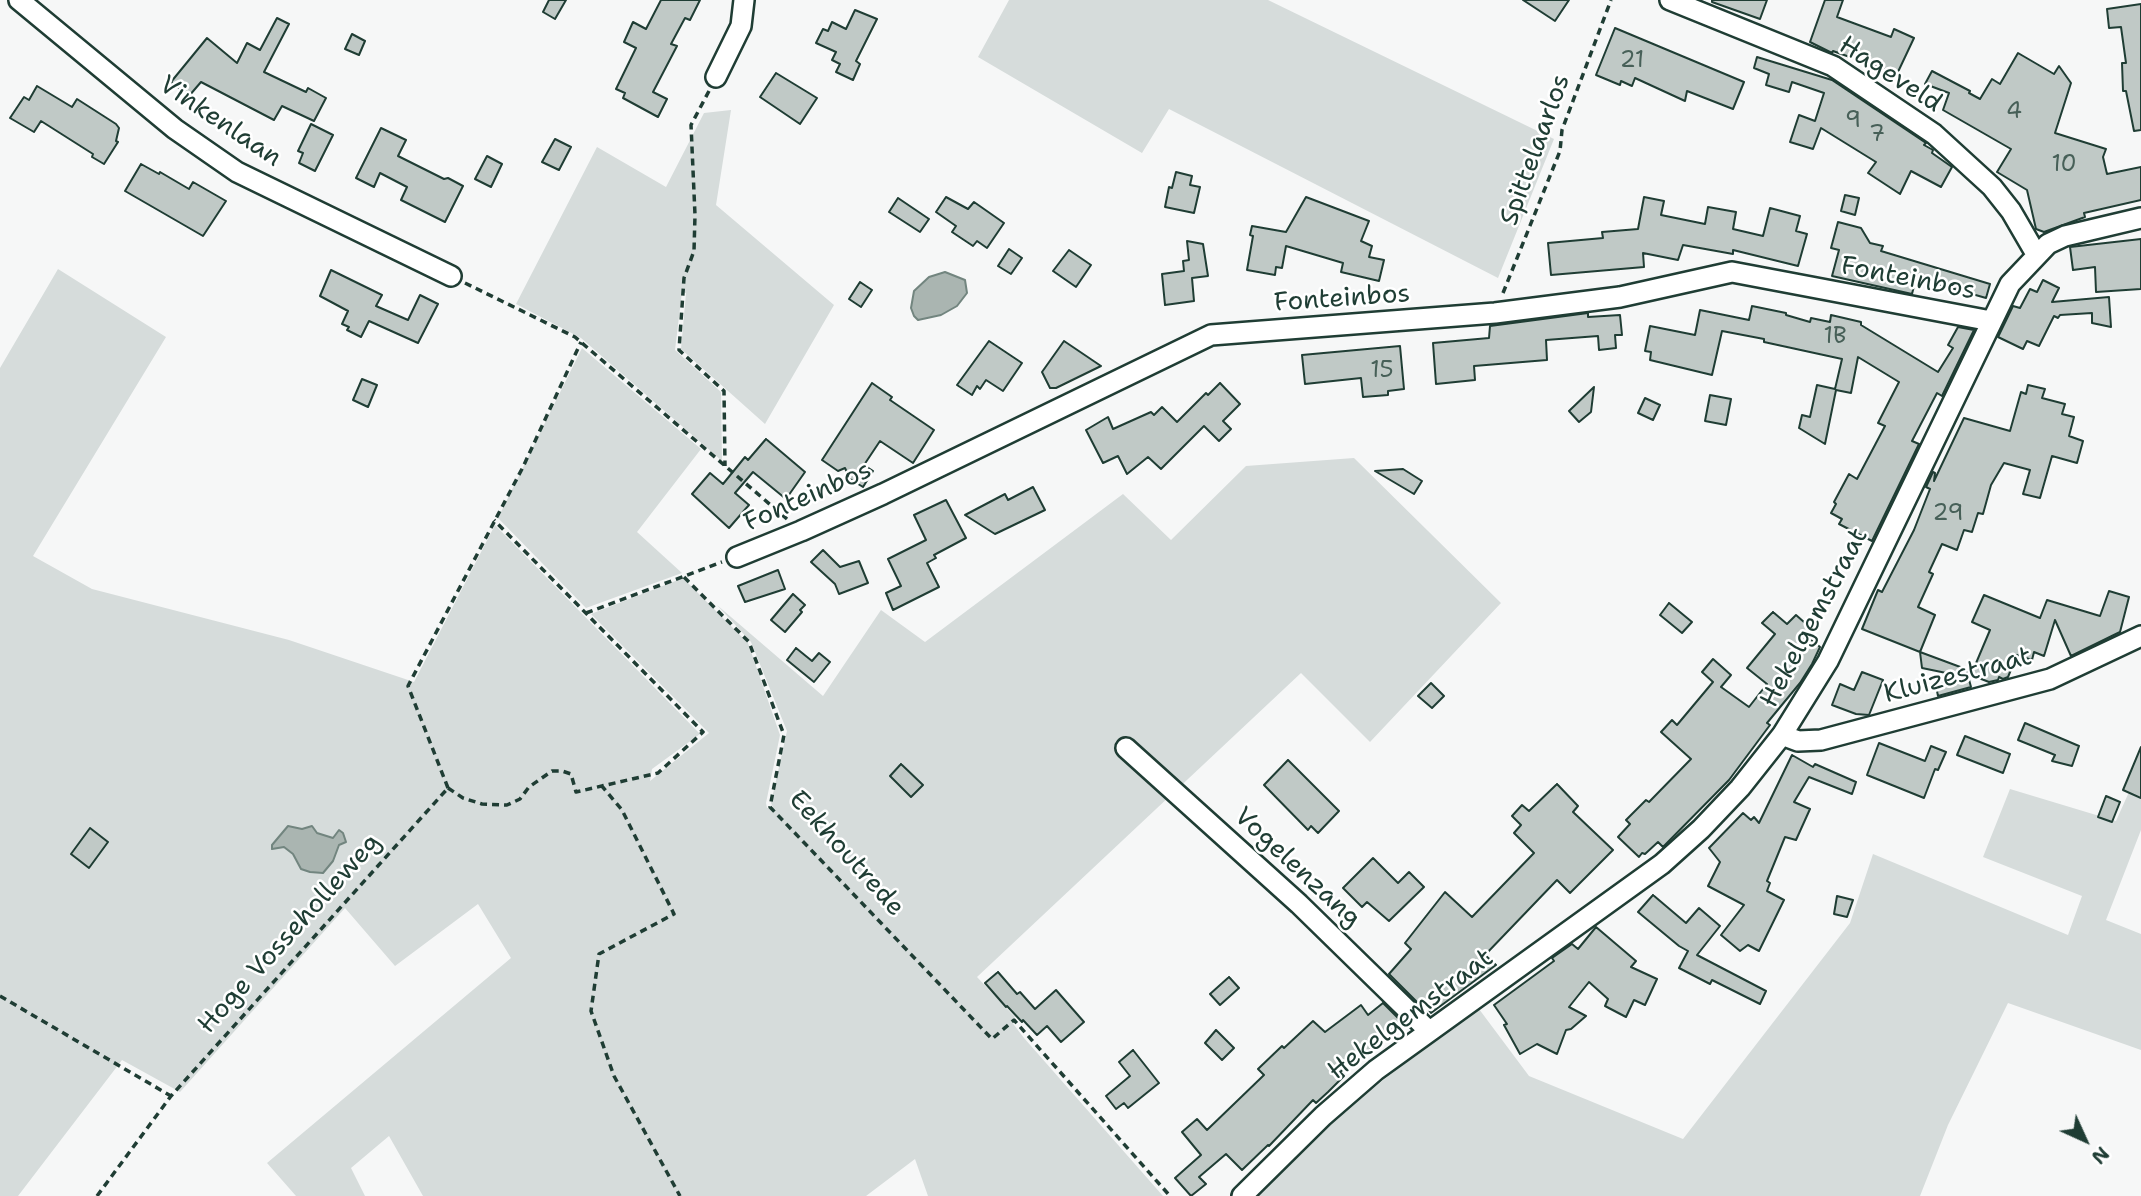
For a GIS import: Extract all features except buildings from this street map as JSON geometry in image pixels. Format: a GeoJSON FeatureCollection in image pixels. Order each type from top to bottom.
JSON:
{"type":"FeatureCollection","features":[{"type":"Feature","properties":{"kind":"street","name":"Vinkenlaan"},"geometry":{"type":"LineString","coordinates":[[19,0],[175,129],[237,172],[451,276]]}},
{"type":"Feature","properties":{"kind":"street"},"geometry":{"type":"LineString","coordinates":[[716,76],[741,26],[744,0]]}},
{"type":"Feature","properties":{"kind":"street","name":"Hageveld"},"geometry":{"type":"LineString","coordinates":[[1670,0],[1833,66],[1934,134],[1992,187],[2011,212],[2036,254]]}},
{"type":"Feature","properties":{"kind":"street","name":"Hekelgemstraat"},"geometry":{"type":"LineString","coordinates":[[1241,1196],[1376,1070],[1662,864],[1724,805],[1783,735],[1828,661],[2010,284],[2048,244],[2066,236],[2141,218]]}},
{"type":"Feature","properties":{"kind":"street","name":"Fonteinbos"},"geometry":{"type":"LineString","coordinates":[[737,557],[801,531],[1211,335],[1495,313],[1620,297],[1732,272],[1991,321]]}},
{"type":"Feature","properties":{"kind":"street","name":"Kluizestraat"},"geometry":{"type":"LineString","coordinates":[[1783,735],[1798,741],[1821,740],[2050,678],[2141,636]]}},
{"type":"Feature","properties":{"kind":"street","name":"Vogelenzang"},"geometry":{"type":"LineString","coordinates":[[1126,748],[1299,904],[1429,1031]]}},
{"type":"Feature","properties":{"kind":"path","name":"Spittelaarlos"},"geometry":{"type":"LineString","coordinates":[[1495,313],[1560,151],[1562,130],[1611,0]]}},
{"type":"Feature","properties":{"kind":"path"},"geometry":{"type":"LineString","coordinates":[[716,76],[691,125],[694,251],[684,278],[679,350],[723,391],[725,466]]}},
{"type":"Feature","properties":{"kind":"path"},"geometry":{"type":"LineString","coordinates":[[451,276],[575,337],[801,531]]}},
{"type":"Feature","properties":{"kind":"path"},"geometry":{"type":"LineString","coordinates":[[494,520],[703,732],[658,773],[576,793],[570,774],[552,771],[529,787],[520,799],[507,806],[495,806],[463,798],[448,788],[408,686],[494,520],[523,467],[581,342]]}},
{"type":"Feature","properties":{"kind":"path"},"geometry":{"type":"LineString","coordinates":[[586,613],[737,557]]}},
{"type":"Feature","properties":{"kind":"path","name":"Eekhoutrede"},"geometry":{"type":"LineString","coordinates":[[684,576],[750,642],[784,735],[770,807],[992,1039],[1014,1020],[1170,1196]]}},
{"type":"Feature","properties":{"kind":"path"},"geometry":{"type":"LineString","coordinates":[[601,785],[622,810],[674,914],[599,954],[591,1011],[614,1076],[680,1196]]}},
{"type":"Feature","properties":{"kind":"path","name":"Hoge Vosseholleweg"},"geometry":{"type":"LineString","coordinates":[[97,1196],[172,1096],[448,788]]}},
{"type":"Feature","properties":{"kind":"path"},"geometry":{"type":"LineString","coordinates":[[0,996],[172,1096]]}},
{"type":"Feature","properties":{"kind":"shaded area"},"geometry":{"type":"Polygon","coordinates":[[[1009,0],[1268,0],[1554,139],[1498,278],[1169,109],[1142,153],[978,57],[1009,0]]]}},
{"type":"Feature","properties":{"kind":"shaded area"},"geometry":{"type":"Polygon","coordinates":[[[731,110],[716,205],[834,305],[765,424],[681,349],[686,293],[682,292],[675,350],[721,392],[722,461],[581,338],[516,304],[597,147],[666,187],[704,113],[731,110]]]}},
{"type":"Feature","properties":{"kind":"shaded area"},"geometry":{"type":"Polygon","coordinates":[[[58,269],[166,337],[33,556],[92,589],[289,640],[414,682],[495,525],[700,734],[652,769],[650,781],[709,733],[591,614],[683,578],[748,643],[780,735],[767,808],[773,807],[771,803],[787,731],[751,642],[717,605],[823,696],[881,610],[925,642],[1123,494],[1171,540],[1246,466],[1354,458],[1501,603],[1370,742],[1301,673],[977,977],[1015,1017],[1011,1021],[1024,1038],[1163,1196],[928,1196],[915,1159],[866,1196],[423,1196],[389,1136],[351,1168],[365,1196],[296,1196],[267,1163],[511,958],[478,904],[395,966],[345,908],[180,1092],[122,1060],[18,1196],[0,1196],[0,368],[58,269]]]}},
{"type":"Feature","properties":{"kind":"shaded area"},"geometry":{"type":"Polygon","coordinates":[[[945,272],[965,280],[967,293],[957,306],[941,315],[918,320],[911,308],[914,291],[929,277],[945,272]]]}},
{"type":"Feature","properties":{"kind":"shaded area"},"geometry":{"type":"Polygon","coordinates":[[[582,348],[701,449],[637,532],[682,573],[586,608],[498,518],[582,348]]]}},
{"type":"Feature","properties":{"kind":"shaded area"},"geometry":{"type":"Polygon","coordinates":[[[2010,789],[2116,821],[2129,792],[2141,796],[2141,830],[2106,920],[2141,934],[2141,1050],[2008,1003],[1948,1125],[1920,1196],[1257,1196],[1298,1153],[1353,1104],[1479,1009],[1529,1076],[1683,1139],[1850,923],[1873,854],[2068,935],[2082,896],[1983,857],[2010,789]]]}},
{"type":"Feature","properties":{"kind":"shaded area"},"geometry":{"type":"Polygon","coordinates":[[[288,826],[302,829],[312,826],[317,833],[333,838],[339,830],[346,842],[339,845],[333,861],[323,873],[310,872],[301,869],[293,854],[284,847],[272,849],[272,845],[288,826]]]}}]}
